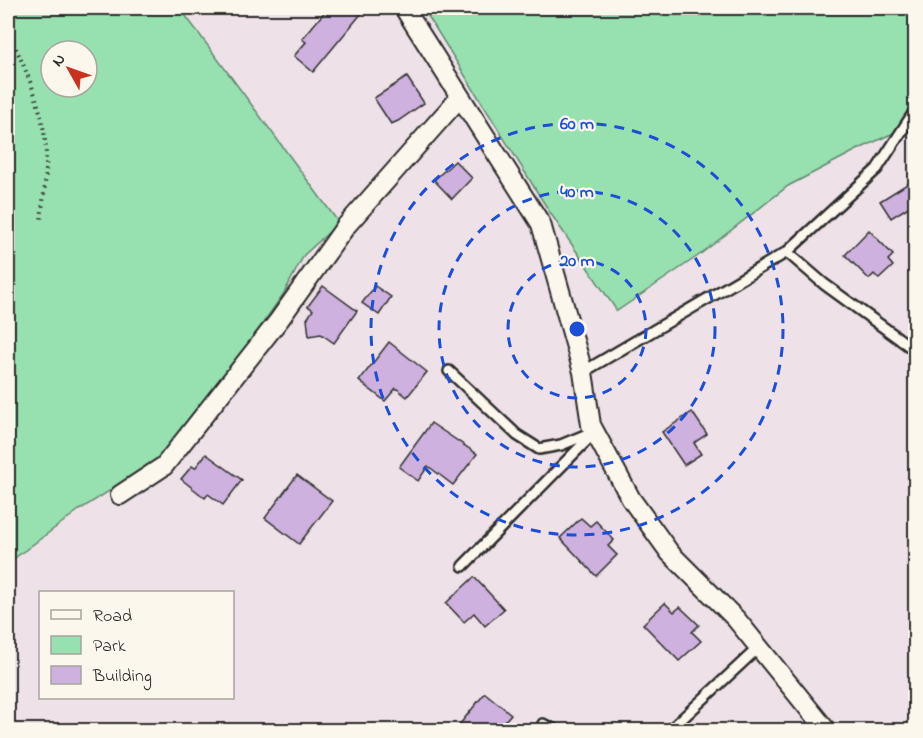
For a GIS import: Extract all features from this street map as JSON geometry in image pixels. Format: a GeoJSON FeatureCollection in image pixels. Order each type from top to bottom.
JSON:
{"type":"FeatureCollection","features":[{"type":"Feature","properties":{"kind":"street"},"geometry":{"type":"LineString","coordinates":[[404,8],[541,224],[583,372],[591,425],[631,499],[670,553],[736,619],[826,730]]}},
{"type":"Feature","properties":{"kind":"street"},"geometry":{"type":"LineString","coordinates":[[120,495],[164,466],[279,320],[346,226],[460,97]]}},
{"type":"Feature","properties":{"kind":"lane"},"geometry":{"type":"LineString","coordinates":[[583,372],[787,252],[877,169],[915,109]]}},
{"type":"Feature","properties":{"kind":"lane"},"geometry":{"type":"LineString","coordinates":[[787,252],[824,284],[915,351]]}},
{"type":"Feature","properties":{"kind":"lane"},"geometry":{"type":"LineString","coordinates":[[449,370],[517,435],[539,449],[561,445],[595,432]]}},
{"type":"Feature","properties":{"kind":"lane"},"geometry":{"type":"LineString","coordinates":[[463,566],[595,432]]}},
{"type":"Feature","properties":{"kind":"lane"},"geometry":{"type":"LineString","coordinates":[[670,730],[759,647]]}},
{"type":"Feature","properties":{"kind":"lane"},"geometry":{"type":"LineString","coordinates":[[543,724],[555,730]]}},
{"type":"Feature","properties":{"kind":"path"},"geometry":{"type":"LineString","coordinates":[[8,32],[35,94],[42,121],[46,156],[41,220]]}},
{"type":"Feature","properties":{"kind":"green space"},"geometry":{"type":"Polygon","coordinates":[[[8,8],[180,8],[339,223],[304,255],[284,293],[220,385],[160,459],[79,510],[8,563],[8,8]]]}},
{"type":"Feature","properties":{"kind":"green space"},"geometry":{"type":"Polygon","coordinates":[[[423,8],[915,8],[915,123],[788,186],[698,256],[617,311],[549,211],[423,8]]]}},
{"type":"Feature","properties":{"kind":"building"},"geometry":{"type":"Polygon","coordinates":[[[328,8],[366,8],[313,72],[294,56],[306,42],[302,39],[328,8]]]}},
{"type":"Feature","properties":{"kind":"building"},"geometry":{"type":"Polygon","coordinates":[[[407,77],[424,103],[391,124],[374,98],[407,77]]]}},
{"type":"Feature","properties":{"kind":"building"},"geometry":{"type":"Polygon","coordinates":[[[455,161],[472,178],[452,199],[434,180],[455,161]]]}},
{"type":"Feature","properties":{"kind":"building"},"geometry":{"type":"Polygon","coordinates":[[[915,179],[915,203],[891,218],[880,201],[915,179]]]}},
{"type":"Feature","properties":{"kind":"building"},"geometry":{"type":"Polygon","coordinates":[[[869,230],[893,255],[888,260],[893,266],[879,279],[874,274],[869,279],[845,255],[869,230]]]}},
{"type":"Feature","properties":{"kind":"building"},"geometry":{"type":"Polygon","coordinates":[[[323,286],[357,311],[334,343],[321,334],[309,336],[307,319],[313,310],[308,306],[323,286]]]}},
{"type":"Feature","properties":{"kind":"building"},"geometry":{"type":"Polygon","coordinates":[[[375,286],[391,297],[379,315],[362,303],[375,286]]]}},
{"type":"Feature","properties":{"kind":"building"},"geometry":{"type":"Polygon","coordinates":[[[389,342],[427,372],[407,397],[396,388],[385,401],[359,381],[389,342]]]}},
{"type":"Feature","properties":{"kind":"building"},"geometry":{"type":"Polygon","coordinates":[[[692,412],[707,434],[694,443],[701,454],[684,465],[662,432],[692,412]]]}},
{"type":"Feature","properties":{"kind":"building"},"geometry":{"type":"Polygon","coordinates":[[[431,423],[477,454],[453,485],[428,466],[418,481],[399,467],[431,423]]]}},
{"type":"Feature","properties":{"kind":"building"},"geometry":{"type":"Polygon","coordinates":[[[206,454],[242,480],[223,505],[208,494],[205,498],[181,479],[192,466],[195,468],[206,454]]]}},
{"type":"Feature","properties":{"kind":"building"},"geometry":{"type":"Polygon","coordinates":[[[297,475],[332,501],[299,544],[265,518],[297,475]]]}},
{"type":"Feature","properties":{"kind":"building"},"geometry":{"type":"Polygon","coordinates":[[[581,518],[590,526],[596,521],[614,540],[608,546],[617,555],[596,576],[560,538],[581,518]]]}},
{"type":"Feature","properties":{"kind":"building"},"geometry":{"type":"Polygon","coordinates":[[[474,577],[504,609],[485,626],[474,613],[464,622],[446,603],[474,577]]]}},
{"type":"Feature","properties":{"kind":"building"},"geometry":{"type":"Polygon","coordinates":[[[665,603],[674,612],[680,607],[699,625],[692,632],[701,641],[679,661],[643,624],[665,603]]]}},
{"type":"Feature","properties":{"kind":"building"},"geometry":{"type":"Polygon","coordinates":[[[485,693],[511,714],[497,730],[455,730],[485,693]]]}}]}
